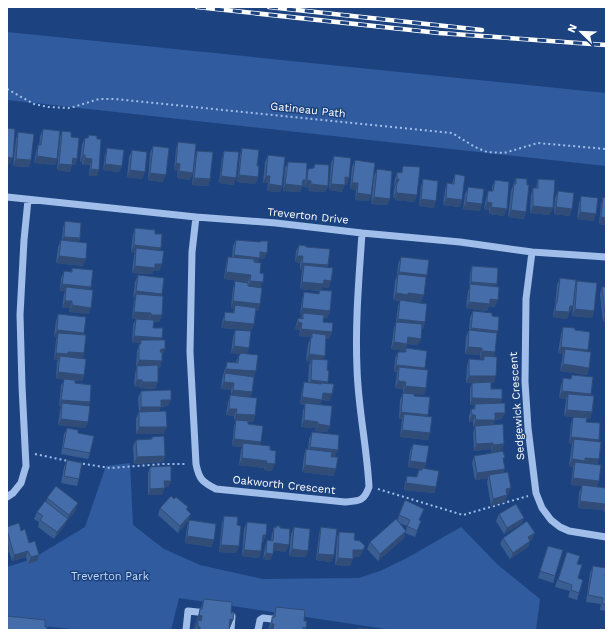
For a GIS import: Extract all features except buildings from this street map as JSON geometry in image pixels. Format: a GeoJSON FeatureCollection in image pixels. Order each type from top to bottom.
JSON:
{"type":"FeatureCollection","features":[{"type":"Feature","properties":{"kind":"street","name":"Treverton Drive"},"geometry":{"type":"LineString","coordinates":[[7,197],[196,217],[276,223],[460,242],[532,252],[606,257]]}},
{"type":"Feature","properties":{"kind":"street"},"geometry":{"type":"LineString","coordinates":[[7,497],[21,483],[26,466],[20,315],[22,262],[28,200]]}},
{"type":"Feature","properties":{"kind":"street","name":"Oakworth Crescent"},"geometry":{"type":"LineString","coordinates":[[196,217],[192,252],[190,352],[196,464],[198,475],[204,483],[216,489],[345,502],[359,501],[366,496],[369,487]]}},
{"type":"Feature","properties":{"kind":"street"},"geometry":{"type":"LineString","coordinates":[[362,233],[358,287],[357,368],[369,487]]}},
{"type":"Feature","properties":{"kind":"street","name":"Sedgewick Crescent"},"geometry":{"type":"LineString","coordinates":[[532,252],[526,299],[525,382],[528,428],[536,493],[542,508],[550,520],[560,527],[569,531],[606,537]]}},
{"type":"Feature","properties":{"kind":"street"},"geometry":{"type":"LineString","coordinates":[[186,630],[188,611],[232,616],[231,630]]}},
{"type":"Feature","properties":{"kind":"street"},"geometry":{"type":"LineString","coordinates":[[258,630],[260,620],[263,618],[285,620]]}},
{"type":"Feature","properties":{"kind":"path","name":"Gatineau Path"},"geometry":{"type":"LineString","coordinates":[[7,89],[34,104],[48,107],[70,108],[99,99],[116,99],[452,133],[475,147],[487,152],[504,154],[538,143],[606,149]]}},
{"type":"Feature","properties":{"kind":"path"},"geometry":{"type":"LineString","coordinates":[[26,452],[68,461]]}},
{"type":"Feature","properties":{"kind":"path"},"geometry":{"type":"LineString","coordinates":[[75,462],[110,468],[164,464],[196,464]]}},
{"type":"Feature","properties":{"kind":"path"},"geometry":{"type":"LineString","coordinates":[[369,487],[463,514],[536,493]]}},
{"type":"Feature","properties":{"kind":"green space"},"geometry":{"type":"Polygon","coordinates":[[[7,32],[606,93],[606,166],[7,100],[7,32]]]}},
{"type":"Feature","properties":{"kind":"green space","name":"Treverton Park"},"geometry":{"type":"Polygon","coordinates":[[[130,463],[133,525],[164,549],[200,565],[263,579],[359,578],[380,571],[407,558],[461,527],[498,565],[540,599],[536,630],[393,630],[179,598],[171,630],[84,630],[7,623],[7,567],[32,559],[85,527],[106,466],[130,463]]]}},
{"type":"Feature","properties":{"kind":"railway"},"geometry":{"type":"LineString","coordinates":[[197,7],[439,33],[606,45]]}},
{"type":"Feature","properties":{"kind":"railway"},"geometry":{"type":"LineString","coordinates":[[269,7],[482,30]]}}]}
